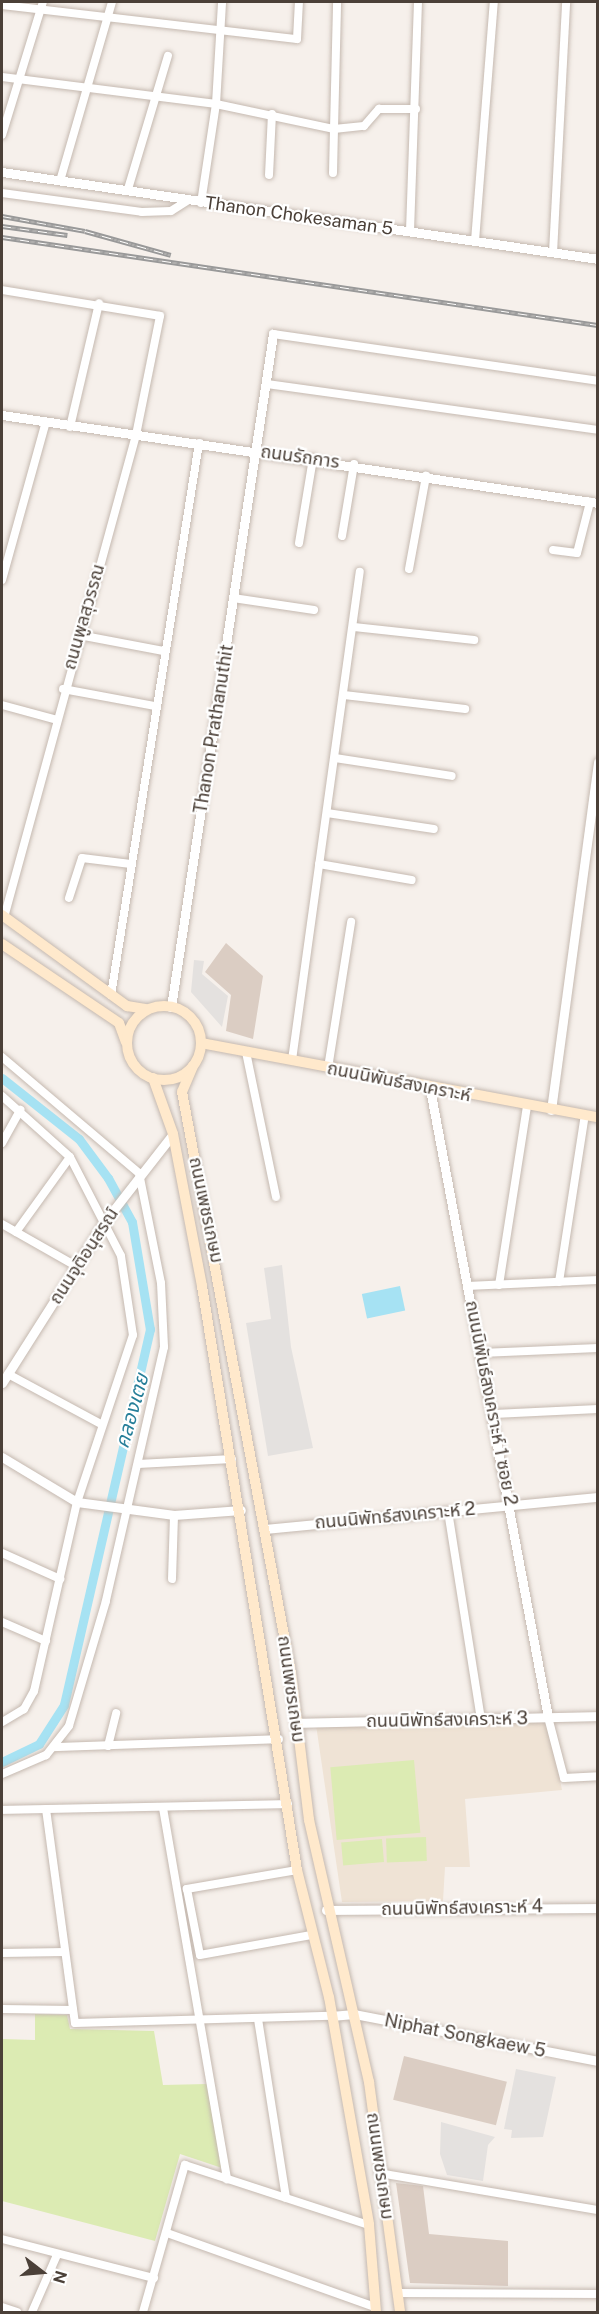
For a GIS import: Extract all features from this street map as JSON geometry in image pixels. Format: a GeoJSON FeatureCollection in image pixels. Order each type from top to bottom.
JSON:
{"type":"FeatureCollection","features":[{"type":"Feature","properties":{"kind":"main road"},"geometry":{"type":"LineString","coordinates":[[2,944],[119,1023],[136,1067],[153,1078],[174,1079],[193,1066],[201,1043],[191,1017],[171,1006],[138,1011],[3,916]]}},
{"type":"Feature","properties":{"kind":"main road"},"geometry":{"type":"LineString","coordinates":[[128,1048],[132,1024],[152,1008]]}},
{"type":"Feature","properties":{"kind":"main road","name":"ถนนนิพันธ์สงเคราะห์"},"geometry":{"type":"LineString","coordinates":[[201,1043],[430,1089],[597,1117]]}},
{"type":"Feature","properties":{"kind":"main road","name":"ถนนเพชรเกษม"},"geometry":{"type":"LineString","coordinates":[[193,1066],[182,1092],[228,1313],[291,1673],[296,1724],[326,1910],[354,2014],[369,2082],[378,2173],[400,2313]]}},
{"type":"Feature","properties":{"kind":"main road","name":"ถนนเพชรเกษม"},"geometry":{"type":"LineString","coordinates":[[153,1078],[174,1134],[270,1677],[297,1870],[331,2016],[369,2225],[375,2310]]}},
{"type":"Feature","properties":{"kind":"main road"},"geometry":{"type":"LineString","coordinates":[[206,1317],[228,1313]]}},
{"type":"Feature","properties":{"kind":"main road"},"geometry":{"type":"LineString","coordinates":[[270,1677],[291,1673]]}},
{"type":"Feature","properties":{"kind":"street"},"geometry":{"type":"LineString","coordinates":[[60,181],[112,2]]}},
{"type":"Feature","properties":{"kind":"street"},"geometry":{"type":"LineString","coordinates":[[201,203],[216,104],[223,31],[222,2]]}},
{"type":"Feature","properties":{"kind":"street"},"geometry":{"type":"LineString","coordinates":[[2,5],[41,5],[223,31],[297,39],[298,2]]}},
{"type":"Feature","properties":{"kind":"street"},"geometry":{"type":"LineString","coordinates":[[333,173],[337,2]]}},
{"type":"Feature","properties":{"kind":"street"},"geometry":{"type":"LineString","coordinates":[[410,231],[417,109],[418,2]]}},
{"type":"Feature","properties":{"kind":"street"},"geometry":{"type":"LineString","coordinates":[[475,241],[494,2]]}},
{"type":"Feature","properties":{"kind":"street"},"geometry":{"type":"LineString","coordinates":[[553,253],[566,2]]}},
{"type":"Feature","properties":{"kind":"street"},"geometry":{"type":"LineString","coordinates":[[2,135],[41,5]]}},
{"type":"Feature","properties":{"kind":"street"},"geometry":{"type":"LineString","coordinates":[[128,189],[160,96],[168,56]]}},
{"type":"Feature","properties":{"kind":"street"},"geometry":{"type":"LineString","coordinates":[[2,77],[85,90],[160,96],[216,104],[272,114],[334,129],[364,126],[379,109],[417,109]]}},
{"type":"Feature","properties":{"kind":"street"},"geometry":{"type":"LineString","coordinates":[[269,175],[272,114]]}},
{"type":"Feature","properties":{"kind":"street","name":"Thanon Chokesaman 5"},"geometry":{"type":"LineString","coordinates":[[2,172],[128,189],[186,201],[597,259]]}},
{"type":"Feature","properties":{"kind":"street"},"geometry":{"type":"LineString","coordinates":[[2,193],[141,212],[171,211],[186,201]]}},
{"type":"Feature","properties":{"kind":"street"},"geometry":{"type":"LineString","coordinates":[[2,290],[99,303],[70,427]]}},
{"type":"Feature","properties":{"kind":"street","name":"ถนนพูลสุวรรณ"},"geometry":{"type":"LineString","coordinates":[[3,916],[54,719],[136,435],[160,316],[99,303]]}},
{"type":"Feature","properties":{"kind":"street"},"geometry":{"type":"LineString","coordinates":[[273,334],[597,381]]}},
{"type":"Feature","properties":{"kind":"street","name":"Thanon Prathanuthit"},"geometry":{"type":"LineString","coordinates":[[171,1006],[258,451],[273,334]]}},
{"type":"Feature","properties":{"kind":"street"},"geometry":{"type":"LineString","coordinates":[[267,384],[597,430]]}},
{"type":"Feature","properties":{"kind":"street","name":"ถนนรัถการ"},"geometry":{"type":"LineString","coordinates":[[2,415],[45,425],[313,458],[594,503]]}},
{"type":"Feature","properties":{"kind":"street"},"geometry":{"type":"LineString","coordinates":[[2,580],[45,425]]}},
{"type":"Feature","properties":{"kind":"street"},"geometry":{"type":"LineString","coordinates":[[111,994],[155,706],[199,443]]}},
{"type":"Feature","properties":{"kind":"street"},"geometry":{"type":"LineString","coordinates":[[299,543],[313,458]]}},
{"type":"Feature","properties":{"kind":"street"},"geometry":{"type":"LineString","coordinates":[[342,536],[354,464]]}},
{"type":"Feature","properties":{"kind":"street"},"geometry":{"type":"LineString","coordinates":[[409,569],[426,476]]}},
{"type":"Feature","properties":{"kind":"street"},"geometry":{"type":"LineString","coordinates":[[553,550],[577,553],[594,503]]}},
{"type":"Feature","properties":{"kind":"street"},"geometry":{"type":"LineString","coordinates":[[292,1060],[336,758],[360,572]]}},
{"type":"Feature","properties":{"kind":"street"},"geometry":{"type":"LineString","coordinates":[[234,598],[314,610]]}},
{"type":"Feature","properties":{"kind":"street"},"geometry":{"type":"LineString","coordinates":[[354,627],[474,640]]}},
{"type":"Feature","properties":{"kind":"street"},"geometry":{"type":"LineString","coordinates":[[79,635],[164,651]]}},
{"type":"Feature","properties":{"kind":"street"},"geometry":{"type":"LineString","coordinates":[[63,689],[155,706]]}},
{"type":"Feature","properties":{"kind":"street"},"geometry":{"type":"LineString","coordinates":[[344,694],[465,709]]}},
{"type":"Feature","properties":{"kind":"street"},"geometry":{"type":"LineString","coordinates":[[2,705],[54,719]]}},
{"type":"Feature","properties":{"kind":"street"},"geometry":{"type":"LineString","coordinates":[[336,758],[452,776]]}},
{"type":"Feature","properties":{"kind":"street"},"geometry":{"type":"LineString","coordinates":[[551,1110],[597,762]]}},
{"type":"Feature","properties":{"kind":"street"},"geometry":{"type":"LineString","coordinates":[[327,813],[434,829]]}},
{"type":"Feature","properties":{"kind":"street"},"geometry":{"type":"LineString","coordinates":[[69,898],[82,858],[132,864]]}},
{"type":"Feature","properties":{"kind":"street"},"geometry":{"type":"LineString","coordinates":[[319,864],[412,880]]}},
{"type":"Feature","properties":{"kind":"street"},"geometry":{"type":"LineString","coordinates":[[328,1068],[351,922]]}},
{"type":"Feature","properties":{"kind":"street"},"geometry":{"type":"LineString","coordinates":[[246,1052],[276,1197]]}},
{"type":"Feature","properties":{"kind":"street"},"geometry":{"type":"LineString","coordinates":[[2,1057],[139,1173],[161,1282],[164,1347],[129,1510],[72,1718],[55,1747]]}},
{"type":"Feature","properties":{"kind":"street","name":"ถนนนิพันธ์สงเคราะห์ 1 ซอย 2"},"geometry":{"type":"LineString","coordinates":[[430,1089],[512,1506],[548,1717]]}},
{"type":"Feature","properties":{"kind":"street"},"geometry":{"type":"LineString","coordinates":[[2,1095],[70,1157],[105,1221],[121,1256],[133,1335],[77,1502],[46,1641],[28,1704],[2,1722]]}},
{"type":"Feature","properties":{"kind":"street"},"geometry":{"type":"LineString","coordinates":[[499,1285],[527,1106]]}},
{"type":"Feature","properties":{"kind":"street"},"geometry":{"type":"LineString","coordinates":[[2,1143],[20,1110]]}},
{"type":"Feature","properties":{"kind":"street"},"geometry":{"type":"LineString","coordinates":[[559,1282],[585,1115]]}},
{"type":"Feature","properties":{"kind":"street","name":"ถนนจุติอนุสรณ์"},"geometry":{"type":"LineString","coordinates":[[2,1383],[105,1221],[139,1173],[174,1134]]}},
{"type":"Feature","properties":{"kind":"street"},"geometry":{"type":"LineString","coordinates":[[16,1232],[70,1157]]}},
{"type":"Feature","properties":{"kind":"street"},"geometry":{"type":"LineString","coordinates":[[2,1224],[76,1266]]}},
{"type":"Feature","properties":{"kind":"street"},"geometry":{"type":"LineString","coordinates":[[467,1286],[597,1280]]}},
{"type":"Feature","properties":{"kind":"street"},"geometry":{"type":"LineString","coordinates":[[481,1353],[597,1348]]}},
{"type":"Feature","properties":{"kind":"street"},"geometry":{"type":"LineString","coordinates":[[8,1374],[101,1425]]}},
{"type":"Feature","properties":{"kind":"street"},"geometry":{"type":"LineString","coordinates":[[494,1414],[597,1409]]}},
{"type":"Feature","properties":{"kind":"street"},"geometry":{"type":"LineString","coordinates":[[2,1457],[77,1502],[174,1515],[241,1510]]}},
{"type":"Feature","properties":{"kind":"street"},"geometry":{"type":"LineString","coordinates":[[138,1464],[231,1459]]}},
{"type":"Feature","properties":{"kind":"street","name":"ถนนนิพัทธ์สงเคราะห์ 2"},"geometry":{"type":"LineString","coordinates":[[264,1529],[597,1497]]}},
{"type":"Feature","properties":{"kind":"street"},"geometry":{"type":"LineString","coordinates":[[448,1511],[481,1719]]}},
{"type":"Feature","properties":{"kind":"street"},"geometry":{"type":"LineString","coordinates":[[172,1579],[174,1515]]}},
{"type":"Feature","properties":{"kind":"street"},"geometry":{"type":"LineString","coordinates":[[2,1552],[60,1579]]}},
{"type":"Feature","properties":{"kind":"street"},"geometry":{"type":"LineString","coordinates":[[2,1622],[46,1641]]}},
{"type":"Feature","properties":{"kind":"street"},"geometry":{"type":"LineString","coordinates":[[108,1746],[116,1713]]}},
{"type":"Feature","properties":{"kind":"street","name":"ถนนนิพัทธ์สงเคราะห์ 3"},"geometry":{"type":"LineString","coordinates":[[296,1724],[597,1716]]}},
{"type":"Feature","properties":{"kind":"street"},"geometry":{"type":"LineString","coordinates":[[548,1717],[564,1778],[597,1776]]}},
{"type":"Feature","properties":{"kind":"street"},"geometry":{"type":"LineString","coordinates":[[2,1774],[55,1747],[279,1739]]}},
{"type":"Feature","properties":{"kind":"street"},"geometry":{"type":"LineString","coordinates":[[2,1810],[288,1804]]}},
{"type":"Feature","properties":{"kind":"street"},"geometry":{"type":"LineString","coordinates":[[163,1808],[227,2181]]}},
{"type":"Feature","properties":{"kind":"street"},"geometry":{"type":"LineString","coordinates":[[46,1809],[75,2023],[331,2016]]}},
{"type":"Feature","properties":{"kind":"street"},"geometry":{"type":"LineString","coordinates":[[297,1870],[187,1889],[200,1955],[312,1935]]}},
{"type":"Feature","properties":{"kind":"street","name":"ถนนนิพัทธ์สงเคราะห์ 4"},"geometry":{"type":"LineString","coordinates":[[326,1910],[597,1908]]}},
{"type":"Feature","properties":{"kind":"street"},"geometry":{"type":"LineString","coordinates":[[2,1953],[65,1952]]}},
{"type":"Feature","properties":{"kind":"street"},"geometry":{"type":"LineString","coordinates":[[2,2009],[73,2010]]}},
{"type":"Feature","properties":{"kind":"street","name":"Niphat Songkaew 5"},"geometry":{"type":"LineString","coordinates":[[331,2016],[354,2014],[597,2061]]}},
{"type":"Feature","properties":{"kind":"street"},"geometry":{"type":"LineString","coordinates":[[258,2019],[286,2198]]}},
{"type":"Feature","properties":{"kind":"street"},"geometry":{"type":"LineString","coordinates":[[143,2313],[185,2165],[227,2181],[369,2225]]}},
{"type":"Feature","properties":{"kind":"street"},"geometry":{"type":"LineString","coordinates":[[378,2173],[597,2210]]}},
{"type":"Feature","properties":{"kind":"street"},"geometry":{"type":"LineString","coordinates":[[166,2232],[375,2310]]}},
{"type":"Feature","properties":{"kind":"street"},"geometry":{"type":"LineString","coordinates":[[2,2239],[57,2255],[154,2278]]}},
{"type":"Feature","properties":{"kind":"street"},"geometry":{"type":"LineString","coordinates":[[32,2313],[57,2255]]}},
{"type":"Feature","properties":{"kind":"street"},"geometry":{"type":"LineString","coordinates":[[398,2293],[597,2294]]}},
{"type":"Feature","properties":{"kind":"street"},"geometry":{"type":"LineString","coordinates":[[2,2308],[17,2313]]}},
{"type":"Feature","properties":{"kind":"shaded area"},"geometry":{"type":"Polygon","coordinates":[[[194,960],[204,961],[202,974],[228,996],[222,1027],[191,992],[194,960]]]}},
{"type":"Feature","properties":{"kind":"shaded area"},"geometry":{"type":"Polygon","coordinates":[[[282,1265],[291,1347],[313,1448],[268,1456],[246,1323],[271,1319],[264,1268],[282,1265]]]}},
{"type":"Feature","properties":{"kind":"shaded area"},"geometry":{"type":"Polygon","coordinates":[[[547,1716],[562,1790],[465,1799],[470,1867],[445,1867],[443,1901],[342,1902],[316,1725],[547,1716]]]}},
{"type":"Feature","properties":{"kind":"shaded area"},"geometry":{"type":"Polygon","coordinates":[[[516,2069],[556,2077],[543,2137],[511,2138],[512,2130],[504,2129],[516,2069]]]}},
{"type":"Feature","properties":{"kind":"shaded area"},"geometry":{"type":"Polygon","coordinates":[[[441,2122],[495,2137],[488,2145],[483,2181],[447,2175],[440,2154],[441,2122]]]}},
{"type":"Feature","properties":{"kind":"green space"},"geometry":{"type":"Polygon","coordinates":[[[414,1760],[420,1833],[337,1840],[330,1767],[414,1760]]]}},
{"type":"Feature","properties":{"kind":"green space"},"geometry":{"type":"Polygon","coordinates":[[[426,1837],[427,1861],[387,1862],[386,1838],[426,1837]]]}},
{"type":"Feature","properties":{"kind":"green space"},"geometry":{"type":"Polygon","coordinates":[[[382,1839],[384,1862],[343,1865],[341,1843],[382,1839]]]}},
{"type":"Feature","properties":{"kind":"green space"},"geometry":{"type":"Polygon","coordinates":[[[35,2014],[67,2015],[70,2029],[154,2031],[163,2085],[207,2084],[222,2168],[180,2154],[155,2241],[2,2201],[2,2039],[35,2040],[35,2014]]]}},
{"type":"Feature","properties":{"kind":"water"},"geometry":{"type":"Polygon","coordinates":[[[400,1286],[405,1310],[367,1319],[362,1294],[400,1286]]]}},
{"type":"Feature","properties":{"kind":"building"},"geometry":{"type":"Polygon","coordinates":[[[226,943],[263,976],[253,1039],[226,1031],[231,995],[205,972],[226,943]]]}},
{"type":"Feature","properties":{"kind":"building"},"geometry":{"type":"Polygon","coordinates":[[[404,2056],[507,2082],[496,2125],[393,2100],[404,2056]]]}},
{"type":"Feature","properties":{"kind":"building"},"geometry":{"type":"Polygon","coordinates":[[[396,2183],[423,2186],[429,2234],[508,2241],[508,2286],[410,2283],[396,2183]]]}},
{"type":"Feature","properties":{"kind":"waterway","name":"คลองเตย"},"geometry":{"type":"LineString","coordinates":[[2,1078],[79,1139],[108,1178],[132,1222],[150,1329],[64,1705],[39,1744],[2,1762]]}},
{"type":"Feature","properties":{"kind":"railway"},"geometry":{"type":"LineString","coordinates":[[2,216],[85,231],[171,255]]}},
{"type":"Feature","properties":{"kind":"railway"},"geometry":{"type":"LineString","coordinates":[[2,226],[67,235]]}},
{"type":"Feature","properties":{"kind":"railway"},"geometry":{"type":"LineString","coordinates":[[2,237],[598,325]]}}]}
